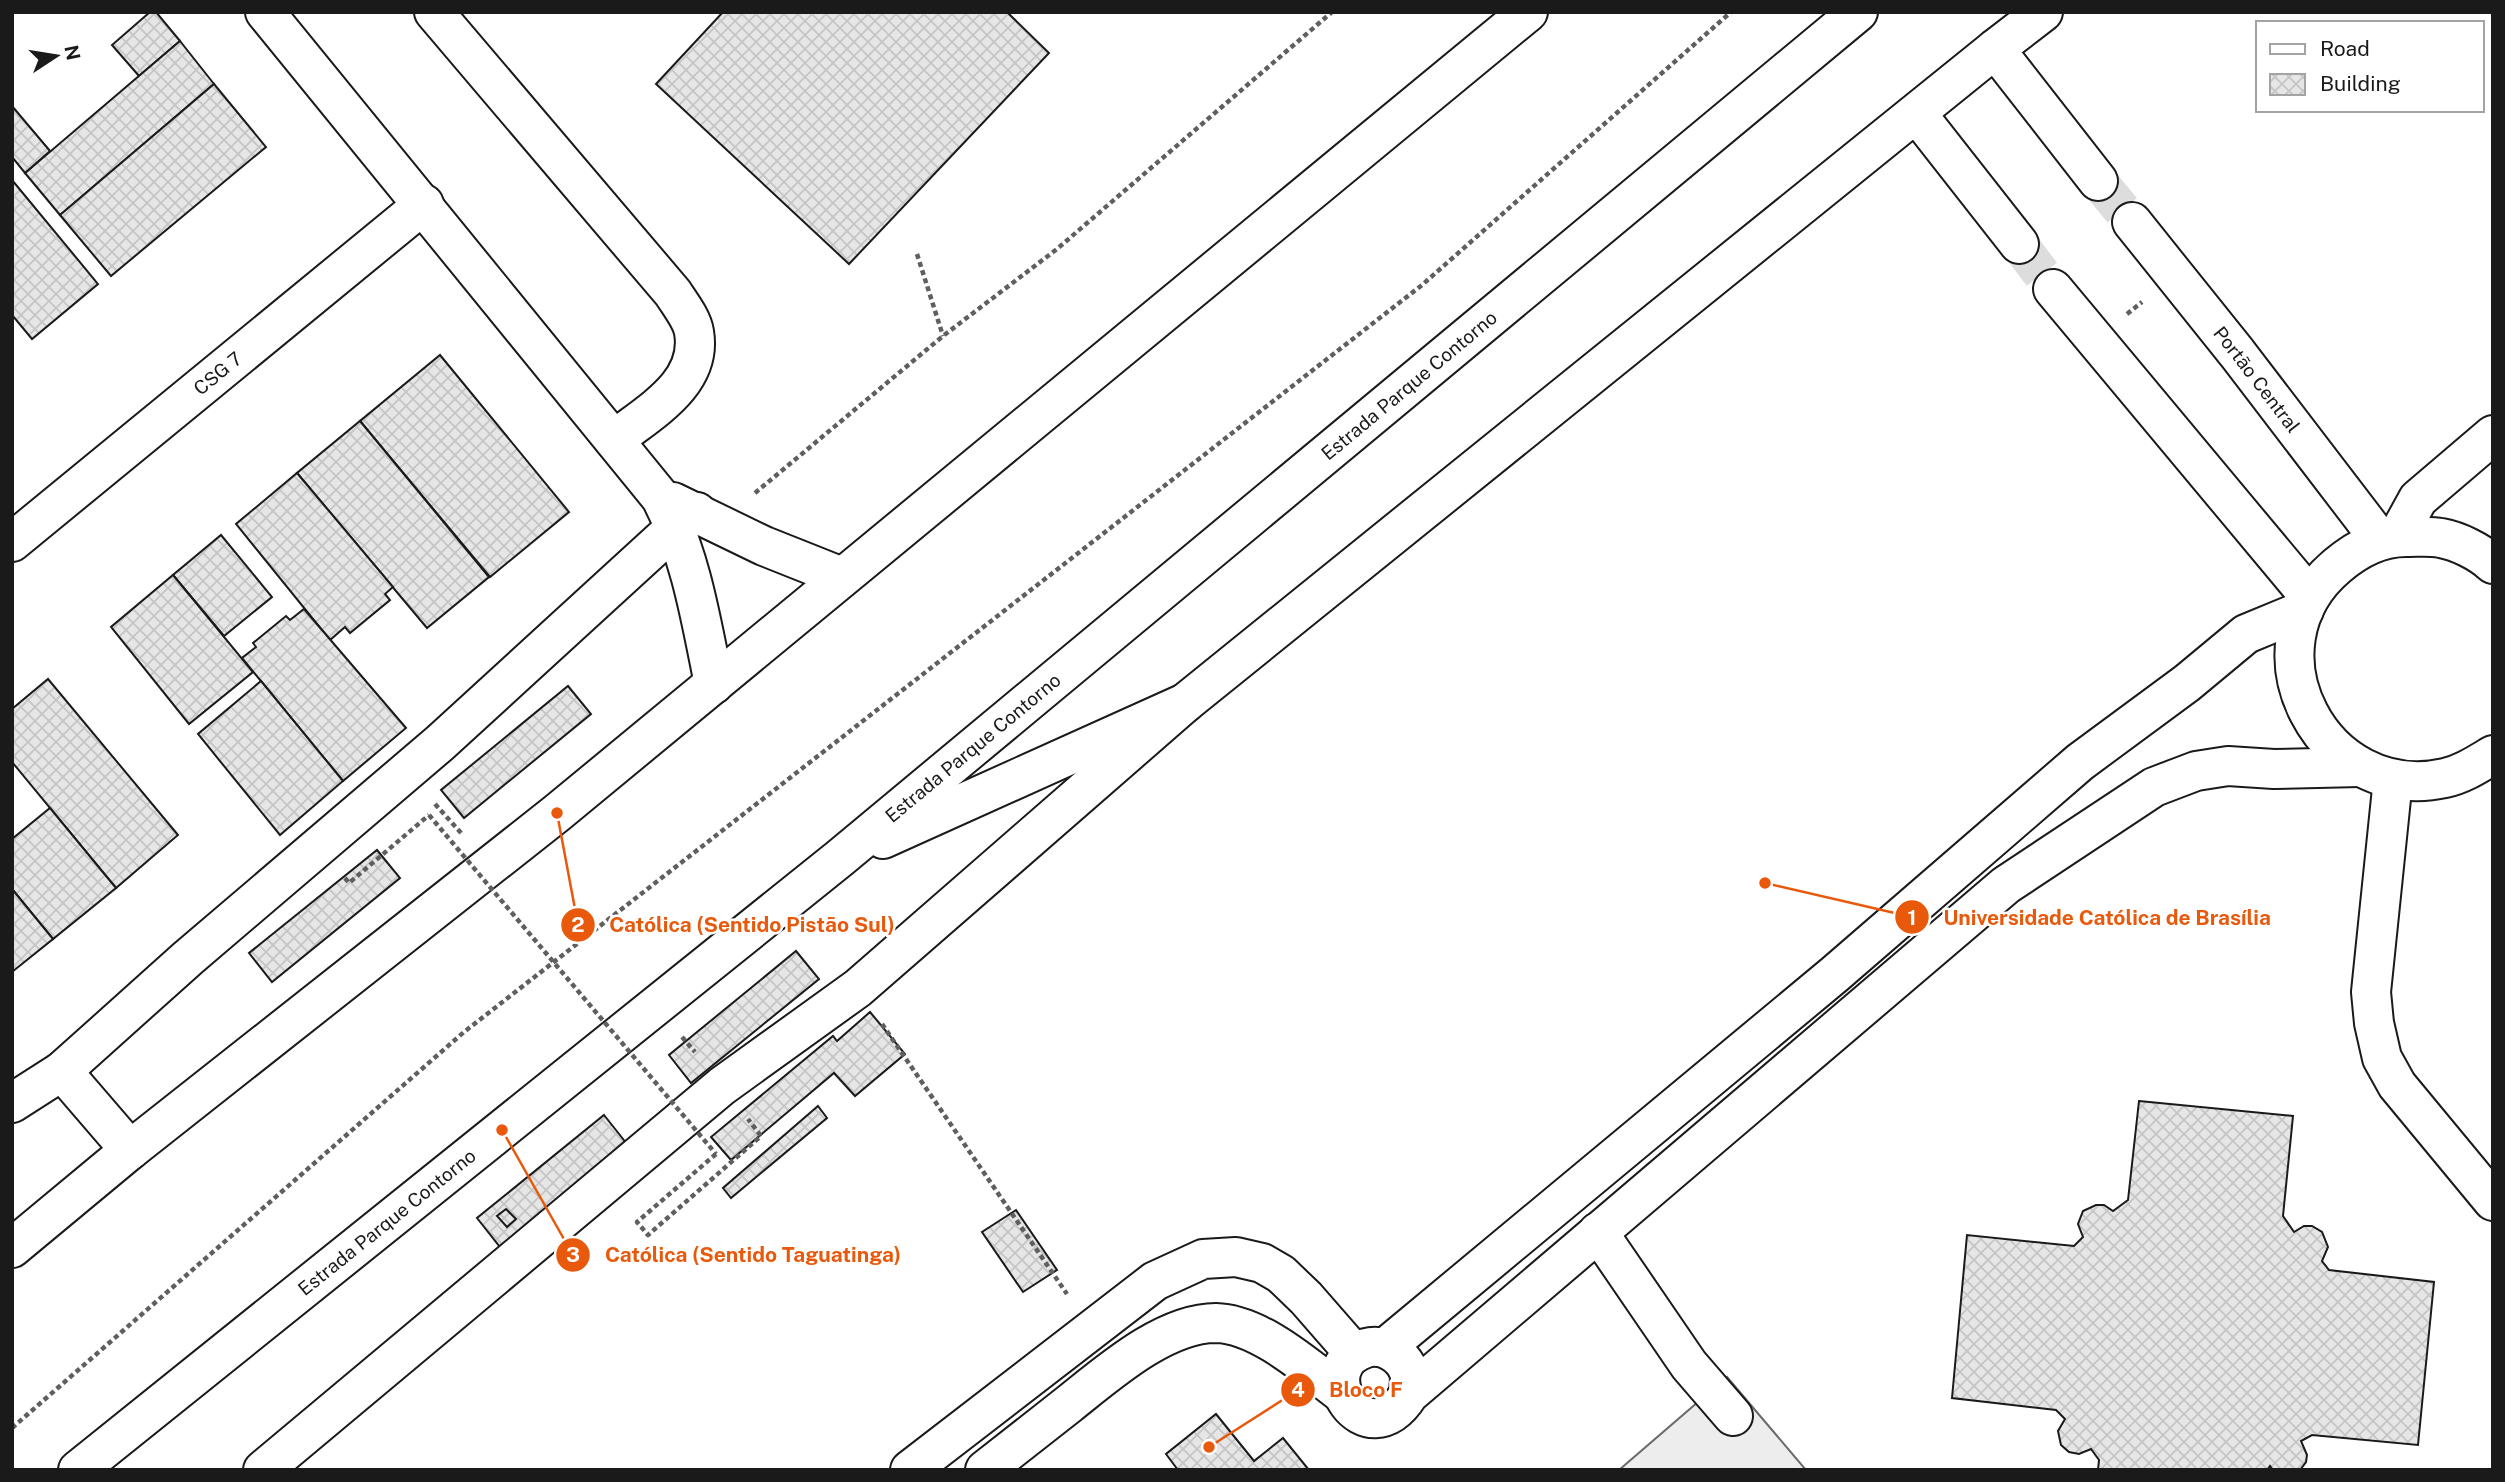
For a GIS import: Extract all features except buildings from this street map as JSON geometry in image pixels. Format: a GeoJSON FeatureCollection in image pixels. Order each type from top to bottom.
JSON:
{"type":"FeatureCollection","features":[{"type":"Feature","properties":{"kind":"main road"},"geometry":{"type":"LineString","coordinates":[[265,12],[614,440],[688,515],[842,577]]}},
{"type":"Feature","properties":{"kind":"main road"},"geometry":{"type":"LineString","coordinates":[[434,12],[673,293],[694,330],[693,362],[679,388],[614,440]]}},
{"type":"Feature","properties":{"kind":"main road"},"geometry":{"type":"LineString","coordinates":[[12,1248],[130,1150],[490,867],[1528,12]]}},
{"type":"Feature","properties":{"kind":"main road","name":"Estrada Parque Contorno"},"geometry":{"type":"LineString","coordinates":[[78,1470],[840,858],[1858,12]]}},
{"type":"Feature","properties":{"kind":"main road"},"geometry":{"type":"LineString","coordinates":[[263,1470],[722,1086],[858,988],[1185,704],[2043,12]]}},
{"type":"Feature","properties":{"kind":"main road"},"geometry":{"type":"LineString","coordinates":[[1995,49],[2098,181]]}},
{"type":"Feature","properties":{"kind":"main road"},"geometry":{"type":"LineString","coordinates":[[1917,114],[2019,244]]}},
{"type":"Feature","properties":{"kind":"main road","name":"CSG 7"},"geometry":{"type":"LineString","coordinates":[[12,542],[424,204]]}},
{"type":"Feature","properties":{"kind":"main road","name":"Portão Central"},"geometry":{"type":"LineString","coordinates":[[2132,222],[2389,539]]}},
{"type":"Feature","properties":{"kind":"main road"},"geometry":{"type":"LineString","coordinates":[[2053,289],[2096,338],[2307,603]]}},
{"type":"Feature","properties":{"kind":"main road"},"geometry":{"type":"LineString","coordinates":[[2389,539],[2418,499],[2493,435]]}},
{"type":"Feature","properties":{"kind":"main road"},"geometry":{"type":"LineString","coordinates":[[688,515],[695,591],[714,684]]}},
{"type":"Feature","properties":{"kind":"main road"},"geometry":{"type":"LineString","coordinates":[[12,1103],[62,1071],[188,957],[440,744],[688,515]]}},
{"type":"Feature","properties":{"kind":"main road"},"geometry":{"type":"LineString","coordinates":[[2376,773],[2335,750],[2315,727],[2302,700],[2295,670],[2295,649],[2307,603],[2329,573],[2352,553],[2389,539],[2442,538],[2483,554],[2493,564]]}},
{"type":"Feature","properties":{"kind":"main road"},"geometry":{"type":"LineString","coordinates":[[1340,1392],[1341,1370],[1369,1351],[1835,974],[2080,762],[2188,683],[2246,634],[2307,603]]}},
{"type":"Feature","properties":{"kind":"main road"},"geometry":{"type":"LineString","coordinates":[[840,858],[1185,704]]}},
{"type":"Feature","properties":{"kind":"main road"},"geometry":{"type":"LineString","coordinates":[[985,1470],[1133,1353],[1189,1326],[1217,1323],[1241,1328],[1293,1356],[1340,1392],[1349,1407],[1365,1418],[1383,1418],[1400,1409],[1409,1394],[2007,885],[2154,787],[2196,771],[2228,766],[2376,773],[2419,781],[2446,778],[2471,769],[2493,755]]}},
{"type":"Feature","properties":{"kind":"main road"},"geometry":{"type":"LineString","coordinates":[[2376,773],[2371,992],[2374,1023],[2382,1058],[2398,1086],[2493,1201]]}},
{"type":"Feature","properties":{"kind":"main road"},"geometry":{"type":"LineString","coordinates":[[62,1071],[130,1150]]}},
{"type":"Feature","properties":{"kind":"main road"},"geometry":{"type":"LineString","coordinates":[[1598,1232],[1689,1365],[1733,1416]]}},
{"type":"Feature","properties":{"kind":"main road"},"geometry":{"type":"LineString","coordinates":[[910,1470],[1155,1281],[1203,1259],[1237,1257],[1262,1263],[1281,1274],[1369,1351],[1402,1358],[1410,1374],[1409,1394]]}},
{"type":"Feature","properties":{"kind":"path"},"geometry":{"type":"LineString","coordinates":[[688,515],[943,336],[1057,249],[1332,12]]}},
{"type":"Feature","properties":{"kind":"path"},"geometry":{"type":"LineString","coordinates":[[12,1428],[464,1032],[1422,285],[1731,12]]}},
{"type":"Feature","properties":{"kind":"path"},"geometry":{"type":"LineString","coordinates":[[917,254],[943,336]]}},
{"type":"Feature","properties":{"kind":"path"},"geometry":{"type":"LineString","coordinates":[[2096,338],[2176,275]]}},
{"type":"Feature","properties":{"kind":"path"},"geometry":{"type":"LineString","coordinates":[[432,802],[490,867]]}},
{"type":"Feature","properties":{"kind":"path"},"geometry":{"type":"LineString","coordinates":[[429,815],[716,1154],[637,1222],[648,1235],[761,1136]]}},
{"type":"Feature","properties":{"kind":"path"},"geometry":{"type":"LineString","coordinates":[[858,988],[1091,1329]]}},
{"type":"Feature","properties":{"kind":"shaded area"},"geometry":{"type":"Polygon","coordinates":[[[1727,1377],[1806,1470],[1619,1470],[1727,1377]]]}},
{"type":"Feature","properties":{"kind":"tunnel"},"geometry":{"type":"LineString","coordinates":[[2098,181],[2132,222]]}},
{"type":"Feature","properties":{"kind":"tunnel"},"geometry":{"type":"LineString","coordinates":[[2019,244],[2053,289]]}},
{"type":"Feature","properties":{"kind":"place","name":"Católica (Sentido Pistão Sul)"},"geometry":{"type":"Point","coordinates":[557,813]}},
{"type":"Feature","properties":{"kind":"place","name":"Universidade Católica de Brasília"},"geometry":{"type":"Point","coordinates":[1765,883]}},
{"type":"Feature","properties":{"kind":"place","name":"Católica (Sentido Taguatinga)"},"geometry":{"type":"Point","coordinates":[502,1130]}},
{"type":"Feature","properties":{"kind":"place","name":"Bloco F"},"geometry":{"type":"Point","coordinates":[1209,1447]}}]}
